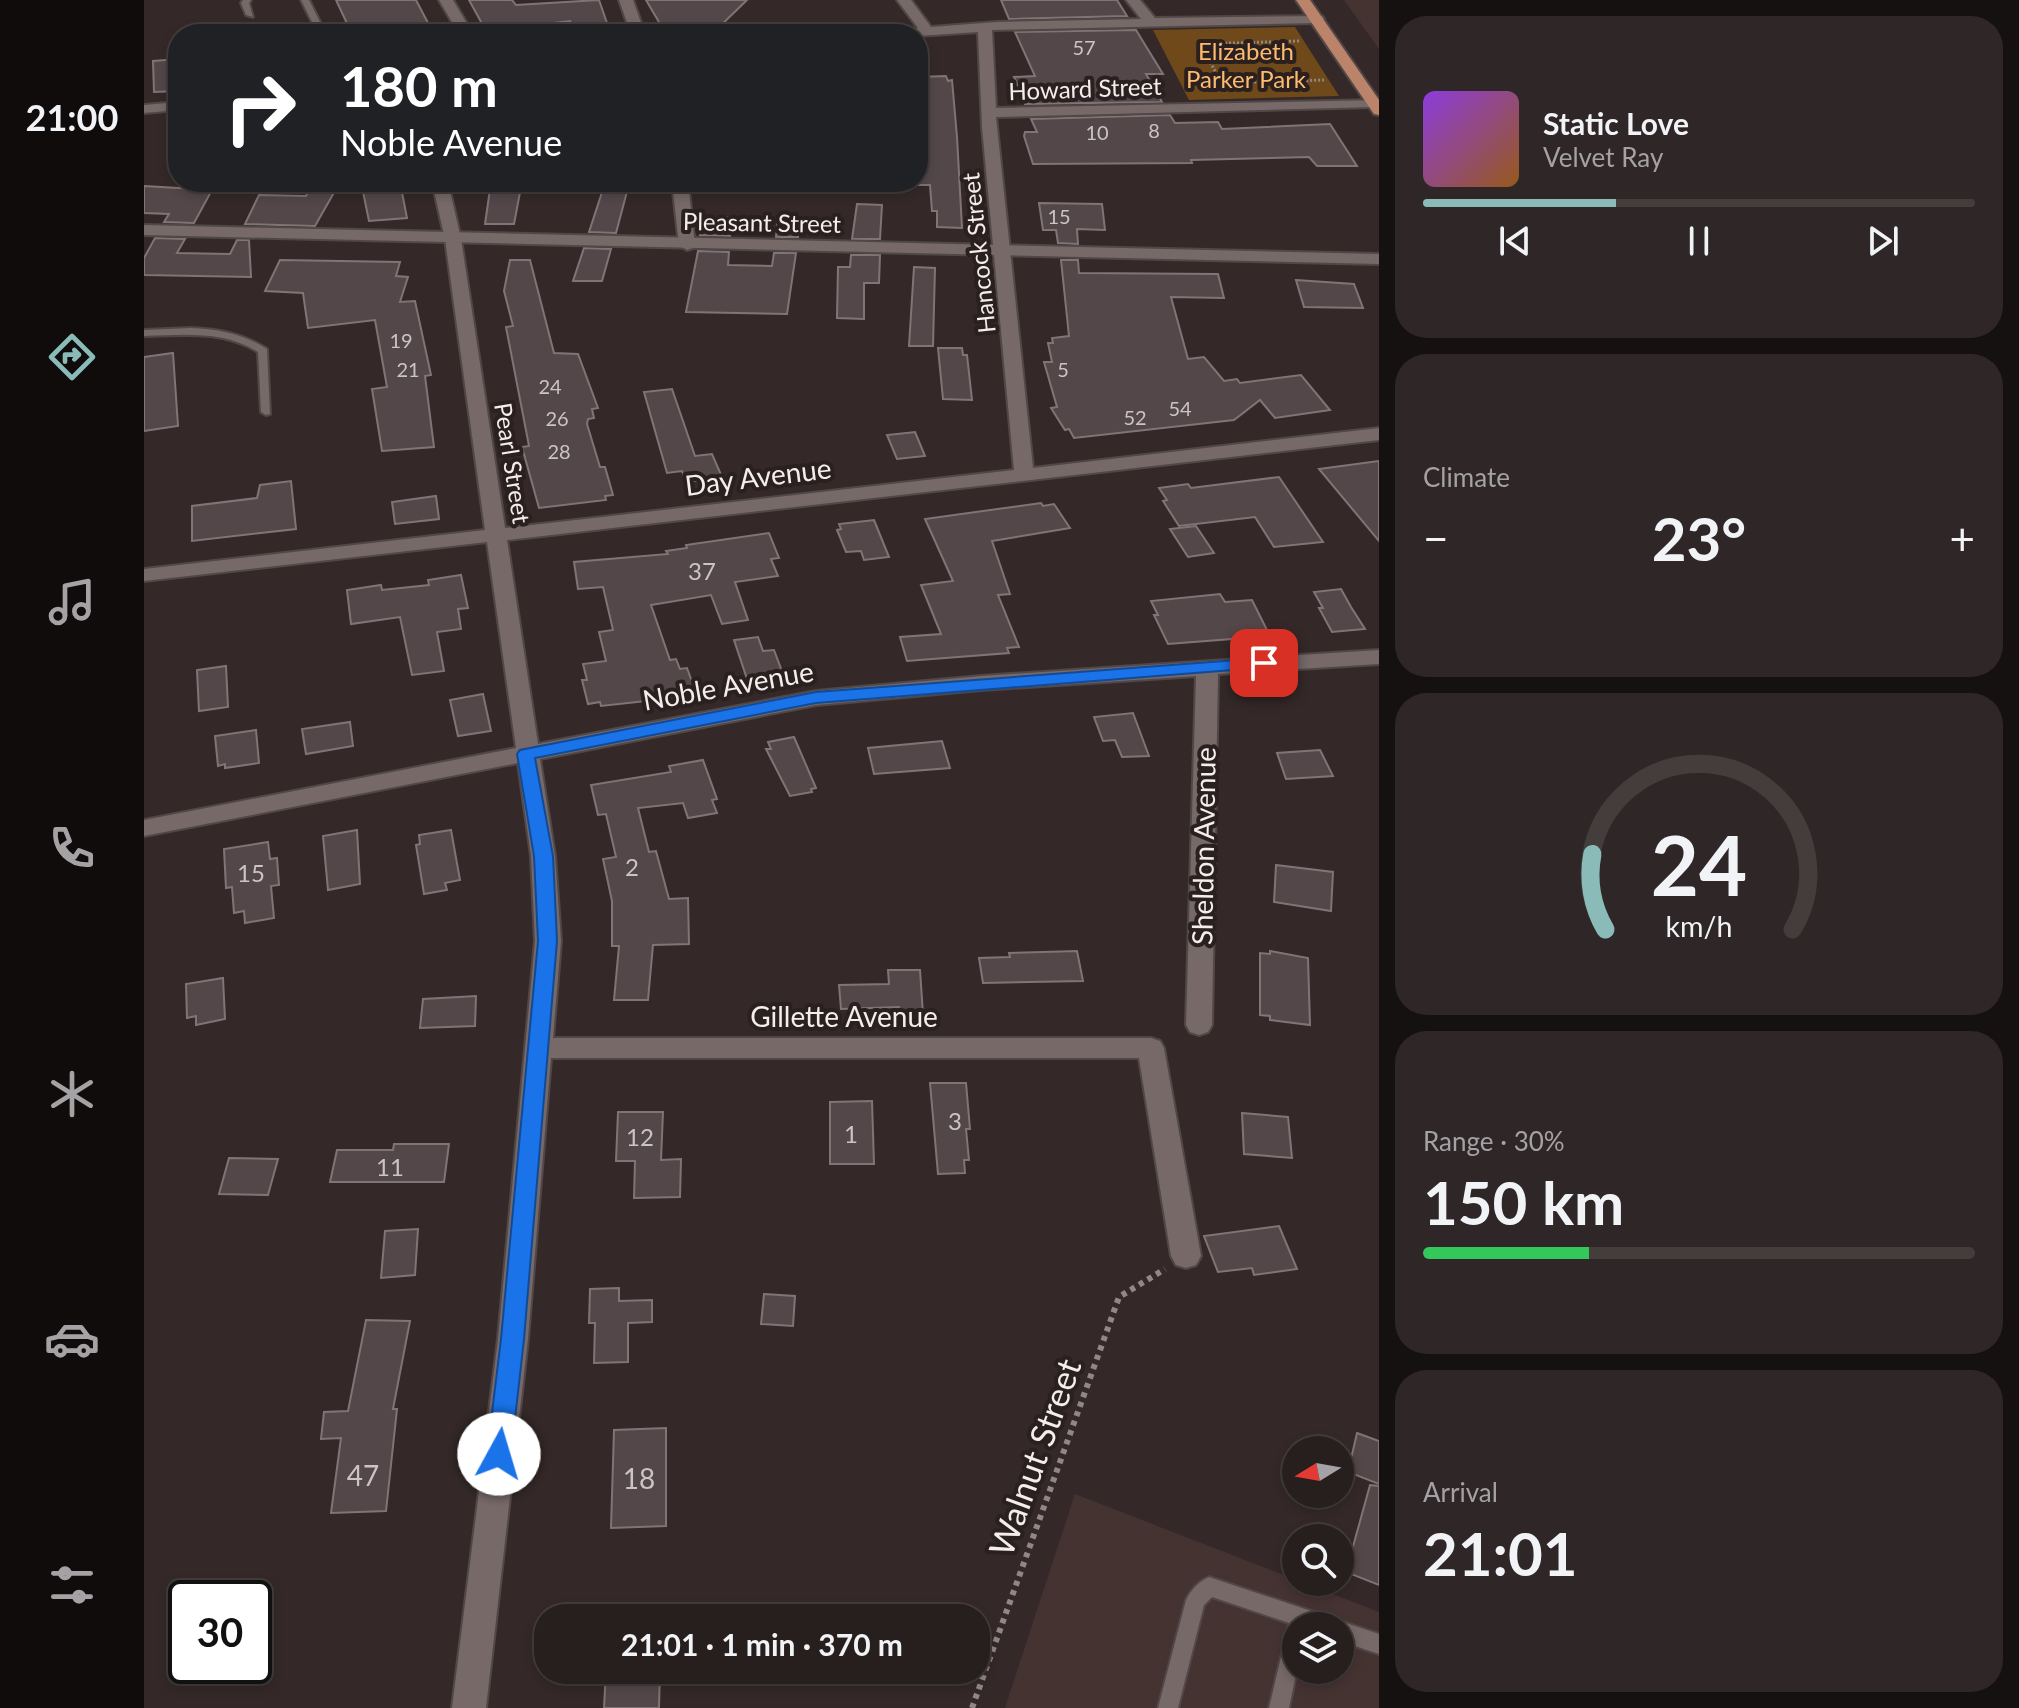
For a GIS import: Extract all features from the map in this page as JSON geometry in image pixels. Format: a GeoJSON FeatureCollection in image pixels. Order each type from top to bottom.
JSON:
{"type":"FeatureCollection","features":[{"type":"Feature","properties":{"kind":"highway"},"geometry":{"type":"LineString","coordinates":[[1303,0],[1377,107]]}},
{"type":"Feature","properties":{"kind":"street"},"geometry":{"type":"LineString","coordinates":[[446,0],[460,24]]}},
{"type":"Feature","properties":{"kind":"street"},"geometry":{"type":"LineString","coordinates":[[626,0],[634,24]]}},
{"type":"Feature","properties":{"kind":"street"},"geometry":{"type":"LineString","coordinates":[[904,0],[922,24]]}},
{"type":"Feature","properties":{"kind":"street"},"geometry":{"type":"LineString","coordinates":[[1133,0],[1151,22]]}},
{"type":"Feature","properties":{"kind":"street"},"geometry":{"type":"LineString","coordinates":[[928,31],[1317,19]]}},
{"type":"Feature","properties":{"kind":"street","name":"Hancock Street"},"geometry":{"type":"LineString","coordinates":[[985,27],[989,113],[1024,473]]}},
{"type":"Feature","properties":{"kind":"street"},"geometry":{"type":"LineString","coordinates":[[144,109],[168,107]]}},
{"type":"Feature","properties":{"kind":"street","name":"Howard Street"},"geometry":{"type":"LineString","coordinates":[[989,113],[1377,107]]}},
{"type":"Feature","properties":{"kind":"street","name":"Pearl Street"},"geometry":{"type":"LineString","coordinates":[[442,192],[453,239],[498,534],[526,754],[543,856],[548,941],[513,1339],[469,1708]]}},
{"type":"Feature","properties":{"kind":"street"},"geometry":{"type":"LineString","coordinates":[[681,192],[687,245]]}},
{"type":"Feature","properties":{"kind":"street","name":"Pleasant Street"},"geometry":{"type":"LineString","coordinates":[[144,230],[1379,259]]}},
{"type":"Feature","properties":{"kind":"street","name":"Day Avenue"},"geometry":{"type":"LineString","coordinates":[[144,575],[1379,434]]}},
{"type":"Feature","properties":{"kind":"street","name":"Noble Avenue"},"geometry":{"type":"LineString","coordinates":[[144,828],[816,698],[1207,667],[1379,657]]}},
{"type":"Feature","properties":{"kind":"street","name":"Sheldon Avenue"},"geometry":{"type":"LineString","coordinates":[[1199,1025],[1207,667]]}},
{"type":"Feature","properties":{"kind":"street","name":"Gillette Avenue"},"geometry":{"type":"LineString","coordinates":[[537,1048],[1151,1048],[1186,1256]]}},
{"type":"Feature","properties":{"kind":"lane"},"geometry":{"type":"LineString","coordinates":[[247,0],[245,3],[250,15]]}},
{"type":"Feature","properties":{"kind":"lane"},"geometry":{"type":"LineString","coordinates":[[305,0],[317,24]]}},
{"type":"Feature","properties":{"kind":"lane"},"geometry":{"type":"LineString","coordinates":[[144,333],[214,332],[246,338],[263,351],[266,412]]}},
{"type":"Feature","properties":{"kind":"lane"},"geometry":{"type":"LineString","coordinates":[[1168,1708],[1196,1600],[1209,1586],[1282,1618]]}},
{"type":"Feature","properties":{"kind":"lane"},"geometry":{"type":"LineString","coordinates":[[1354,1636],[1379,1644]]}},
{"type":"Feature","properties":{"kind":"lane"},"geometry":{"type":"LineString","coordinates":[[1279,1708],[1284,1684]]}},
{"type":"Feature","properties":{"kind":"path"},"geometry":{"type":"LineString","coordinates":[[1299,41],[1200,44],[1222,83],[1324,80]]}},
{"type":"Feature","properties":{"kind":"path","name":"Walnut Street"},"geometry":{"type":"LineString","coordinates":[[972,1708],[1119,1297],[1186,1256]]}},
{"type":"Feature","properties":{"kind":"shaded area"},"geometry":{"type":"Polygon","coordinates":[[[1344,0],[1379,0],[1379,49],[1344,0]]]}},
{"type":"Feature","properties":{"kind":"shaded area"},"geometry":{"type":"Polygon","coordinates":[[[1075,1494],[1282,1574],[1282,1596],[1338,1596],[1379,1612],[1379,1708],[1005,1708],[1075,1494]]]}},
{"type":"Feature","properties":{"kind":"green space","name":"Elizabeth Parker Park"},"geometry":{"type":"Polygon","coordinates":[[[1295,27],[1339,96],[1189,100],[1153,30],[1295,27]]]}},
{"type":"Feature","properties":{"kind":"building"},"geometry":{"type":"Polygon","coordinates":[[[336,0],[416,0],[428,23],[419,24],[347,24],[336,0]]]}},
{"type":"Feature","properties":{"kind":"building"},"geometry":{"type":"Polygon","coordinates":[[[469,0],[512,0],[516,5],[599,0],[607,23],[572,24],[570,21],[482,24],[469,0]]]}},
{"type":"Feature","properties":{"kind":"building"},"geometry":{"type":"Polygon","coordinates":[[[646,0],[747,0],[722,24],[660,24],[646,0]]]}},
{"type":"Feature","properties":{"kind":"building"},"geometry":{"type":"Polygon","coordinates":[[[1001,0],[1117,0],[1127,16],[1009,19],[1001,0]]]}},
{"type":"Feature","properties":{"kind":"building"},"geometry":{"type":"Polygon","coordinates":[[[1136,30],[1163,74],[1146,74],[1162,102],[1025,104],[1014,77],[1035,76],[1015,32],[1136,30]]]}},
{"type":"Feature","properties":{"kind":"building"},"geometry":{"type":"Polygon","coordinates":[[[168,60],[168,91],[154,92],[153,61],[168,60]]]}},
{"type":"Feature","properties":{"kind":"building"},"geometry":{"type":"Polygon","coordinates":[[[946,76],[948,81],[952,80],[962,228],[937,227],[937,211],[932,211],[928,185],[928,77],[946,76]]]}},
{"type":"Feature","properties":{"kind":"building"},"geometry":{"type":"Polygon","coordinates":[[[1170,115],[1175,123],[1218,122],[1222,129],[1330,124],[1357,166],[1317,166],[1309,157],[1191,160],[1192,163],[1033,164],[1024,136],[1025,132],[1037,132],[1031,119],[1170,115]]]}},
{"type":"Feature","properties":{"kind":"building"},"geometry":{"type":"Polygon","coordinates":[[[144,186],[168,187],[168,192],[211,192],[194,223],[164,222],[169,214],[144,213],[144,186]]]}},
{"type":"Feature","properties":{"kind":"building"},"geometry":{"type":"Polygon","coordinates":[[[308,192],[334,192],[315,226],[245,224],[259,195],[306,196],[308,192]]]}},
{"type":"Feature","properties":{"kind":"building"},"geometry":{"type":"Polygon","coordinates":[[[363,192],[402,192],[407,218],[369,221],[363,192]]]}},
{"type":"Feature","properties":{"kind":"building"},"geometry":{"type":"Polygon","coordinates":[[[490,192],[520,192],[514,224],[485,224],[490,192]]]}},
{"type":"Feature","properties":{"kind":"building"},"geometry":{"type":"Polygon","coordinates":[[[602,192],[627,192],[616,233],[589,232],[602,192]]]}},
{"type":"Feature","properties":{"kind":"building"},"geometry":{"type":"Polygon","coordinates":[[[1039,203],[1102,204],[1105,230],[1077,229],[1078,244],[1058,243],[1056,230],[1043,230],[1039,203]]]}},
{"type":"Feature","properties":{"kind":"building"},"geometry":{"type":"Polygon","coordinates":[[[857,204],[882,205],[880,239],[852,239],[857,204]]]}},
{"type":"Feature","properties":{"kind":"building"},"geometry":{"type":"Polygon","coordinates":[[[708,217],[732,217],[730,236],[700,235],[700,225],[707,225],[708,217]]]}},
{"type":"Feature","properties":{"kind":"building"},"geometry":{"type":"Polygon","coordinates":[[[778,219],[799,219],[798,237],[776,237],[778,219]]]}},
{"type":"Feature","properties":{"kind":"building"},"geometry":{"type":"Polygon","coordinates":[[[155,238],[185,239],[177,253],[230,254],[237,240],[249,240],[251,277],[144,275],[144,258],[155,238]]]}},
{"type":"Feature","properties":{"kind":"building"},"geometry":{"type":"Polygon","coordinates":[[[584,248],[611,249],[602,281],[573,281],[584,248]]]}},
{"type":"Feature","properties":{"kind":"building"},"geometry":{"type":"Polygon","coordinates":[[[698,251],[729,252],[728,265],[772,266],[774,253],[796,253],[787,314],[686,312],[698,251]]]}},
{"type":"Feature","properties":{"kind":"building"},"geometry":{"type":"Polygon","coordinates":[[[851,255],[880,255],[879,283],[864,283],[864,319],[837,318],[838,267],[850,267],[851,255]]]}},
{"type":"Feature","properties":{"kind":"building"},"geometry":{"type":"Polygon","coordinates":[[[280,260],[400,262],[396,276],[408,277],[400,302],[415,301],[431,375],[425,376],[434,447],[382,451],[372,389],[387,387],[375,320],[308,328],[303,293],[265,291],[280,260]]]}},
{"type":"Feature","properties":{"kind":"building"},"geometry":{"type":"Polygon","coordinates":[[[510,260],[530,260],[554,353],[578,354],[598,408],[592,409],[594,418],[588,419],[587,424],[600,467],[605,467],[613,495],[605,496],[606,500],[539,508],[522,447],[529,446],[506,327],[513,326],[504,291],[510,260]]]}},
{"type":"Feature","properties":{"kind":"building"},"geometry":{"type":"Polygon","coordinates":[[[1061,260],[1078,260],[1079,273],[1218,274],[1224,298],[1171,297],[1188,359],[1204,357],[1224,381],[1237,379],[1240,383],[1301,375],[1330,410],[1275,418],[1260,400],[1234,420],[1074,438],[1051,408],[1057,407],[1044,362],[1052,362],[1048,343],[1053,343],[1052,338],[1069,336],[1061,260]]]}},
{"type":"Feature","properties":{"kind":"building"},"geometry":{"type":"Polygon","coordinates":[[[914,267],[935,268],[933,346],[909,346],[914,267]]]}},
{"type":"Feature","properties":{"kind":"building"},"geometry":{"type":"Polygon","coordinates":[[[1296,280],[1354,284],[1363,308],[1304,307],[1296,280]]]}},
{"type":"Feature","properties":{"kind":"building"},"geometry":{"type":"Polygon","coordinates":[[[938,348],[962,348],[963,355],[967,355],[972,400],[943,399],[938,348]]]}},
{"type":"Feature","properties":{"kind":"building"},"geometry":{"type":"Polygon","coordinates":[[[173,353],[178,426],[144,431],[144,357],[173,353]]]}},
{"type":"Feature","properties":{"kind":"building"},"geometry":{"type":"Polygon","coordinates":[[[672,389],[695,456],[712,454],[722,477],[686,482],[682,471],[667,473],[644,392],[672,389]]]}},
{"type":"Feature","properties":{"kind":"building"},"geometry":{"type":"Polygon","coordinates":[[[915,432],[925,456],[897,459],[887,435],[915,432]]]}},
{"type":"Feature","properties":{"kind":"building"},"geometry":{"type":"Polygon","coordinates":[[[1379,461],[1379,541],[1319,469],[1379,461]]]}},
{"type":"Feature","properties":{"kind":"building"},"geometry":{"type":"Polygon","coordinates":[[[1279,477],[1323,542],[1274,547],[1255,517],[1179,526],[1163,501],[1167,500],[1159,488],[1188,484],[1191,488],[1279,477]]]}},
{"type":"Feature","properties":{"kind":"building"},"geometry":{"type":"Polygon","coordinates":[[[291,481],[296,529],[192,541],[192,506],[257,498],[260,485],[291,481]]]}},
{"type":"Feature","properties":{"kind":"building"},"geometry":{"type":"Polygon","coordinates":[[[436,496],[439,519],[395,524],[392,502],[436,496]]]}},
{"type":"Feature","properties":{"kind":"building"},"geometry":{"type":"Polygon","coordinates":[[[1041,503],[1043,506],[1054,504],[1070,528],[992,541],[1010,594],[998,595],[1019,647],[1007,648],[1009,653],[907,661],[900,637],[941,634],[921,585],[953,581],[925,519],[1041,503]]]}},
{"type":"Feature","properties":{"kind":"building"},"geometry":{"type":"Polygon","coordinates":[[[874,520],[889,557],[864,560],[861,551],[846,552],[837,530],[841,529],[839,524],[874,520]]]}},
{"type":"Feature","properties":{"kind":"building"},"geometry":{"type":"Polygon","coordinates":[[[1196,526],[1214,553],[1188,557],[1170,529],[1196,526]]]}},
{"type":"Feature","properties":{"kind":"building"},"geometry":{"type":"Polygon","coordinates":[[[769,533],[779,558],[771,559],[778,576],[735,582],[748,620],[722,624],[711,595],[651,605],[670,660],[676,659],[680,669],[687,668],[695,690],[691,690],[693,696],[601,706],[600,702],[588,704],[582,680],[587,680],[583,664],[606,661],[599,632],[613,630],[603,587],[578,589],[574,562],[668,554],[666,551],[687,548],[686,545],[769,533]]]}},
{"type":"Feature","properties":{"kind":"building"},"geometry":{"type":"Polygon","coordinates":[[[461,575],[468,608],[458,609],[461,629],[437,632],[444,671],[412,675],[400,617],[351,624],[347,590],[381,585],[382,590],[429,585],[428,580],[461,575]]]}},
{"type":"Feature","properties":{"kind":"building"},"geometry":{"type":"Polygon","coordinates":[[[1341,589],[1365,629],[1332,632],[1314,592],[1341,589]]]}},
{"type":"Feature","properties":{"kind":"building"},"geometry":{"type":"Polygon","coordinates":[[[1220,594],[1225,602],[1252,600],[1270,636],[1168,644],[1151,601],[1220,594]]]}},
{"type":"Feature","properties":{"kind":"building"},"geometry":{"type":"Polygon","coordinates":[[[758,637],[763,651],[774,650],[783,674],[747,679],[734,640],[758,637]]]}},
{"type":"Feature","properties":{"kind":"building"},"geometry":{"type":"Polygon","coordinates":[[[226,666],[228,707],[199,711],[197,670],[226,666]]]}},
{"type":"Feature","properties":{"kind":"building"},"geometry":{"type":"Polygon","coordinates":[[[483,694],[491,731],[458,736],[450,700],[483,694]]]}},
{"type":"Feature","properties":{"kind":"building"},"geometry":{"type":"Polygon","coordinates":[[[1133,713],[1149,756],[1122,757],[1115,740],[1103,741],[1094,717],[1133,713]]]}},
{"type":"Feature","properties":{"kind":"building"},"geometry":{"type":"Polygon","coordinates":[[[350,722],[353,746],[306,754],[302,729],[350,722]]]}},
{"type":"Feature","properties":{"kind":"building"},"geometry":{"type":"Polygon","coordinates":[[[256,730],[259,763],[225,768],[225,764],[218,766],[215,736],[256,730]]]}},
{"type":"Feature","properties":{"kind":"building"},"geometry":{"type":"Polygon","coordinates":[[[794,737],[816,788],[811,789],[812,792],[790,796],[766,749],[771,749],[768,742],[794,737]]]}},
{"type":"Feature","properties":{"kind":"building"},"geometry":{"type":"Polygon","coordinates":[[[942,741],[950,768],[874,774],[868,748],[942,741]]]}},
{"type":"Feature","properties":{"kind":"building"},"geometry":{"type":"Polygon","coordinates":[[[1320,750],[1333,776],[1286,779],[1277,753],[1320,750]]]}},
{"type":"Feature","properties":{"kind":"building"},"geometry":{"type":"Polygon","coordinates":[[[703,760],[717,799],[712,800],[717,813],[688,818],[683,803],[638,808],[649,852],[656,851],[669,899],[688,898],[689,944],[653,945],[648,1000],[614,1000],[619,946],[612,946],[612,901],[603,859],[616,857],[606,814],[598,815],[591,785],[671,772],[669,766],[703,760]]]}},
{"type":"Feature","properties":{"kind":"building"},"geometry":{"type":"Polygon","coordinates":[[[357,830],[360,884],[328,890],[323,836],[357,830]]]}},
{"type":"Feature","properties":{"kind":"building"},"geometry":{"type":"Polygon","coordinates":[[[451,830],[460,880],[445,883],[447,890],[424,894],[416,845],[420,844],[419,835],[451,830]]]}},
{"type":"Feature","properties":{"kind":"building"},"geometry":{"type":"Polygon","coordinates":[[[268,842],[270,859],[277,858],[279,885],[271,886],[274,918],[245,923],[244,911],[234,913],[232,887],[226,888],[224,849],[268,842]]]}},
{"type":"Feature","properties":{"kind":"building"},"geometry":{"type":"Polygon","coordinates":[[[1276,865],[1333,872],[1331,911],[1274,902],[1276,865]]]}},
{"type":"Feature","properties":{"kind":"building"},"geometry":{"type":"Polygon","coordinates":[[[1077,951],[1083,981],[983,983],[979,958],[1010,957],[1009,953],[1077,951]]]}},
{"type":"Feature","properties":{"kind":"building"},"geometry":{"type":"Polygon","coordinates":[[[1270,951],[1308,958],[1310,1025],[1270,1020],[1270,1016],[1260,1015],[1260,953],[1270,954],[1270,951]]]}},
{"type":"Feature","properties":{"kind":"building"},"geometry":{"type":"Polygon","coordinates":[[[888,970],[920,970],[923,1014],[900,1014],[899,1007],[841,1009],[839,985],[889,984],[888,970]]]}},
{"type":"Feature","properties":{"kind":"building"},"geometry":{"type":"Polygon","coordinates":[[[223,978],[225,1019],[196,1025],[196,1016],[187,1018],[186,984],[223,978]]]}},
{"type":"Feature","properties":{"kind":"building"},"geometry":{"type":"Polygon","coordinates":[[[476,996],[475,1026],[420,1028],[423,999],[476,996]]]}},
{"type":"Feature","properties":{"kind":"building"},"geometry":{"type":"Polygon","coordinates":[[[930,1083],[966,1083],[970,1129],[966,1129],[969,1160],[964,1160],[965,1173],[938,1174],[930,1083]]]}},
{"type":"Feature","properties":{"kind":"building"},"geometry":{"type":"Polygon","coordinates":[[[872,1101],[874,1164],[830,1164],[830,1102],[872,1101]]]}},
{"type":"Feature","properties":{"kind":"building"},"geometry":{"type":"Polygon","coordinates":[[[618,1112],[663,1112],[661,1160],[681,1159],[680,1197],[634,1198],[635,1161],[616,1161],[618,1112]]]}},
{"type":"Feature","properties":{"kind":"building"},"geometry":{"type":"Polygon","coordinates":[[[1242,1113],[1288,1117],[1292,1158],[1244,1154],[1242,1113]]]}},
{"type":"Feature","properties":{"kind":"building"},"geometry":{"type":"Polygon","coordinates":[[[394,1144],[449,1144],[444,1182],[330,1182],[337,1150],[393,1150],[394,1144]]]}},
{"type":"Feature","properties":{"kind":"building"},"geometry":{"type":"Polygon","coordinates":[[[229,1158],[278,1159],[268,1195],[219,1194],[229,1158]]]}},
{"type":"Feature","properties":{"kind":"building"},"geometry":{"type":"Polygon","coordinates":[[[1279,1226],[1297,1269],[1254,1275],[1252,1268],[1218,1272],[1204,1236],[1279,1226]]]}},
{"type":"Feature","properties":{"kind":"building"},"geometry":{"type":"Polygon","coordinates":[[[418,1229],[415,1275],[381,1278],[385,1231],[418,1229]]]}},
{"type":"Feature","properties":{"kind":"building"},"geometry":{"type":"Polygon","coordinates":[[[619,1288],[619,1301],[652,1300],[652,1322],[628,1323],[628,1362],[594,1363],[595,1323],[589,1323],[590,1289],[619,1288]]]}},
{"type":"Feature","properties":{"kind":"building"},"geometry":{"type":"Polygon","coordinates":[[[764,1294],[795,1296],[793,1326],[761,1324],[764,1294]]]}},
{"type":"Feature","properties":{"kind":"building"},"geometry":{"type":"Polygon","coordinates":[[[366,1320],[410,1321],[393,1409],[397,1409],[386,1511],[331,1513],[341,1438],[321,1439],[324,1412],[348,1411],[366,1320]]]}},
{"type":"Feature","properties":{"kind":"building"},"geometry":{"type":"Polygon","coordinates":[[[666,1428],[666,1526],[611,1528],[614,1430],[666,1428]]]}},
{"type":"Feature","properties":{"kind":"building"},"geometry":{"type":"Polygon","coordinates":[[[1357,1433],[1379,1441],[1379,1484],[1354,1474],[1357,1433]]]}},
{"type":"Feature","properties":{"kind":"building"},"geometry":{"type":"Polygon","coordinates":[[[1370,1485],[1379,1486],[1379,1585],[1354,1575],[1354,1543],[1370,1485]]]}},
{"type":"Feature","properties":{"kind":"building"},"geometry":{"type":"Polygon","coordinates":[[[605,1684],[660,1684],[659,1708],[604,1708],[605,1684]]]}},
{"type":"Feature","properties":{"kind":"route"},"geometry":{"type":"LineString","coordinates":[[499,1454],[513,1339],[548,941],[543,856],[526,754],[816,698],[1264,663]]}}]}
